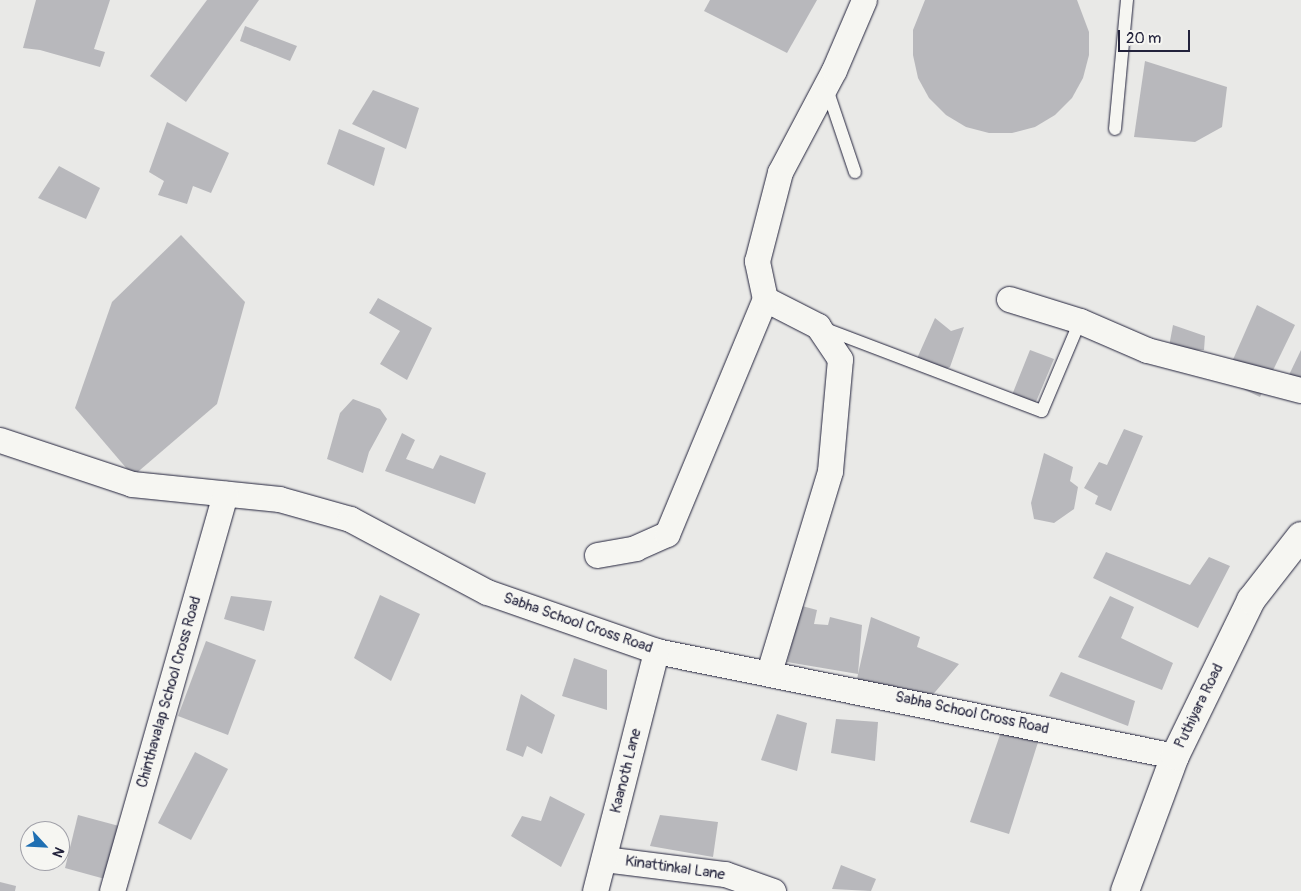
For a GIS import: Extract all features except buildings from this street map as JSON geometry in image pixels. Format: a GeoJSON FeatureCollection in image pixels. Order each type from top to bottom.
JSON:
{"type":"FeatureCollection","features":[{"type":"Feature","properties":{"kind":"main road","name":"Puthiyara Road"},"geometry":{"type":"LineString","coordinates":[[1124,891],[1175,756],[1251,600],[1301,536]]}},
{"type":"Feature","properties":{"kind":"street"},"geometry":{"type":"LineString","coordinates":[[597,555],[635,548],[667,534],[765,299],[757,261],[780,172],[826,86],[864,0]]}},
{"type":"Feature","properties":{"kind":"street"},"geometry":{"type":"LineString","coordinates":[[765,299],[818,326],[840,359],[830,471],[769,672]]}},
{"type":"Feature","properties":{"kind":"street"},"geometry":{"type":"LineString","coordinates":[[1009,299],[1080,321],[1147,350],[1301,390]]}},
{"type":"Feature","properties":{"kind":"street","name":"Sabha School Cross Road"},"geometry":{"type":"LineString","coordinates":[[0,440],[132,484],[279,499],[350,520],[487,592],[656,651],[769,672],[1175,756]]}},
{"type":"Feature","properties":{"kind":"street","name":"Chinthavalap School Cross Road"},"geometry":{"type":"LineString","coordinates":[[112,891],[226,494]]}},
{"type":"Feature","properties":{"kind":"street","name":"Kaanoth Lane"},"geometry":{"type":"LineString","coordinates":[[595,891],[656,651]]}},
{"type":"Feature","properties":{"kind":"street","name":"Kinattinkal Lane"},"geometry":{"type":"LineString","coordinates":[[604,859],[725,874],[773,891]]}},
{"type":"Feature","properties":{"kind":"lane"},"geometry":{"type":"LineString","coordinates":[[1116,129],[1127,0]]}},
{"type":"Feature","properties":{"kind":"lane"},"geometry":{"type":"LineString","coordinates":[[826,86],[855,172]]}},
{"type":"Feature","properties":{"kind":"lane"},"geometry":{"type":"LineString","coordinates":[[818,326],[1042,411],[1080,321]]}}]}
